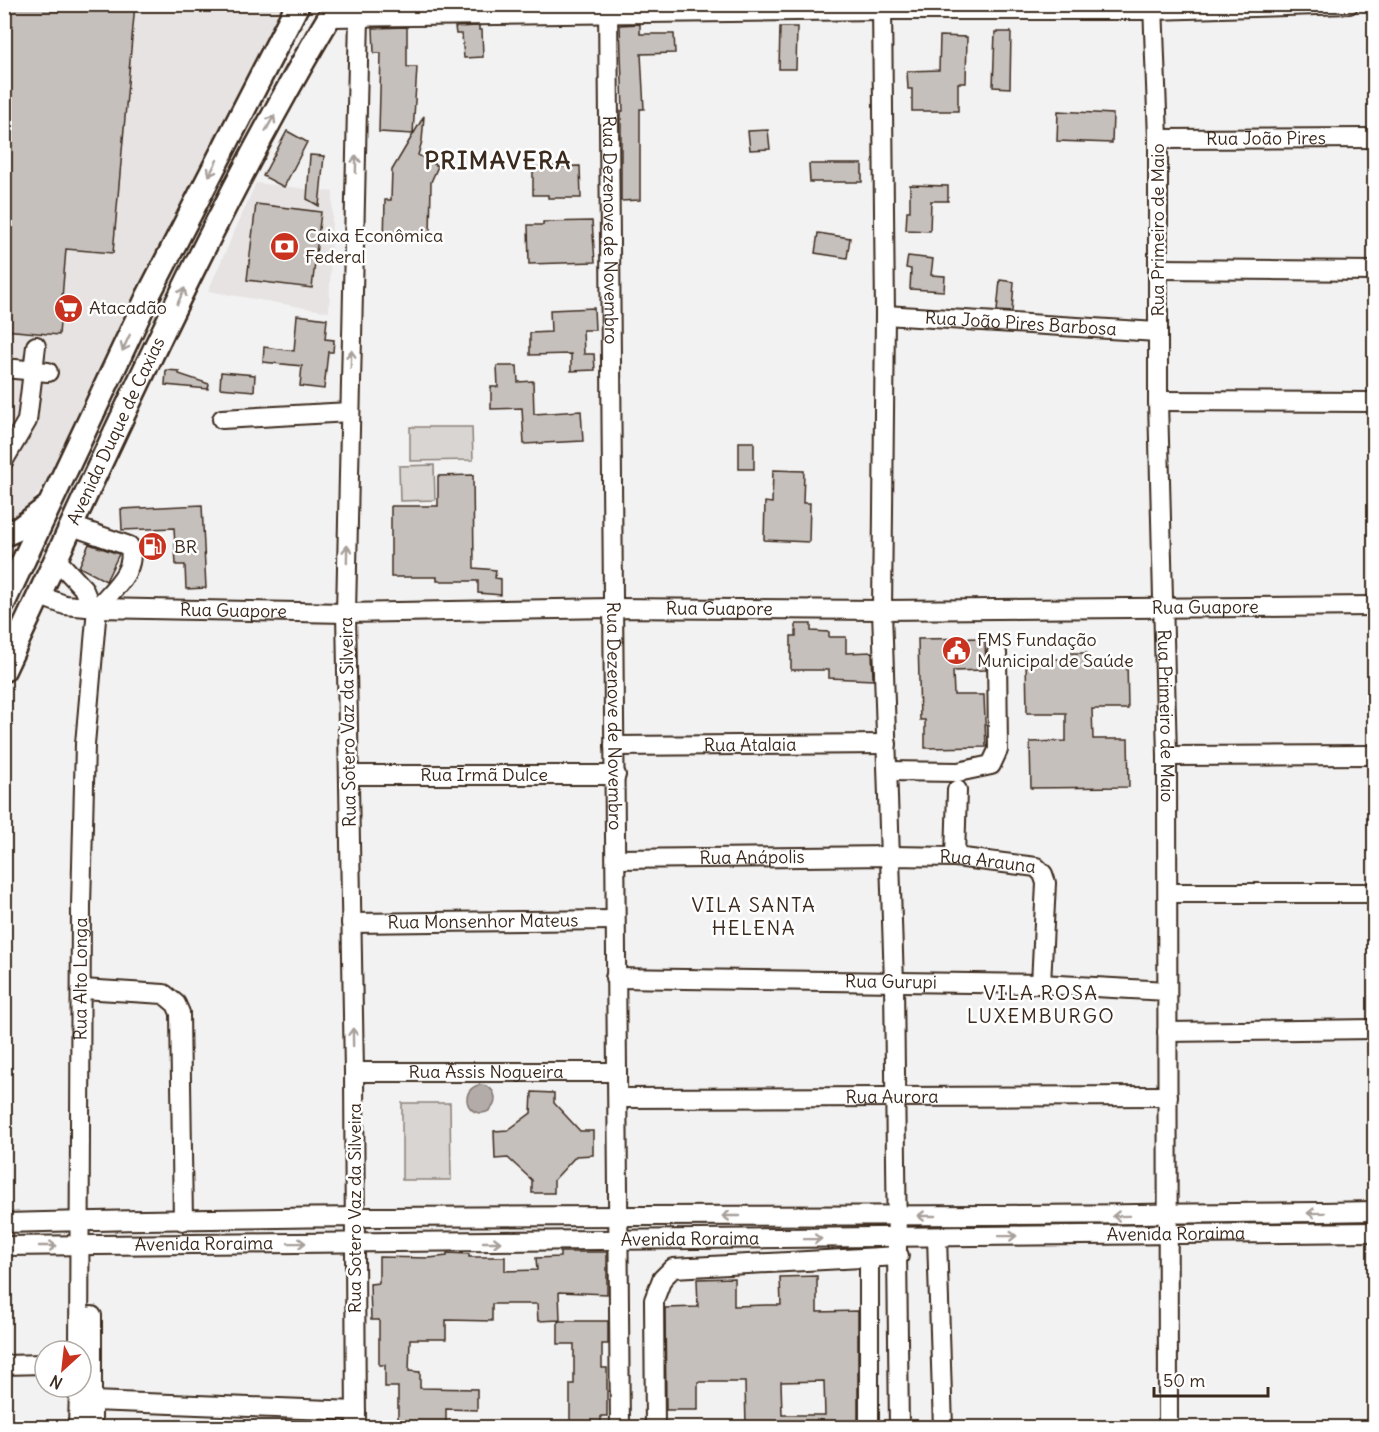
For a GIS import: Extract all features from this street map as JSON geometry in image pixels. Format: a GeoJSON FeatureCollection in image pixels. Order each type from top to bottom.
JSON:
{"type":"FeatureCollection","features":[{"type":"Feature","properties":{"kind":"main road","name":"Avenida Duque de Caxias"},"geometry":{"type":"LineString","coordinates":[[7,590],[52,503],[148,296],[298,4]]}},
{"type":"Feature","properties":{"kind":"main road","name":"Avenida Duque de Caxias"},"geometry":{"type":"LineString","coordinates":[[4,670],[240,178],[334,11]]}},
{"type":"Feature","properties":{"kind":"main road"},"geometry":{"type":"LineString","coordinates":[[4,535],[20,528],[52,503]]}},
{"type":"Feature","properties":{"kind":"main road","name":"Rua Guapore"},"geometry":{"type":"LineString","coordinates":[[7,590],[40,596]]}},
{"type":"Feature","properties":{"kind":"main road"},"geometry":{"type":"LineString","coordinates":[[4,613],[29,617]]}},
{"type":"Feature","properties":{"kind":"street"},"geometry":{"type":"LineString","coordinates":[[334,11],[359,16],[607,9],[1349,4]]}},
{"type":"Feature","properties":{"kind":"street"},"geometry":{"type":"LineString","coordinates":[[882,7],[885,315],[882,610],[894,983],[896,1216],[899,1238],[899,1428]]}},
{"type":"Feature","properties":{"kind":"street","name":"Rua Primeiro de Maio"},"geometry":{"type":"LineString","coordinates":[[1153,7],[1158,139],[1157,332],[1167,756],[1168,1428]]}},
{"type":"Feature","properties":{"kind":"street","name":"Rua Dezenove de Novembro"},"geometry":{"type":"LineString","coordinates":[[607,9],[611,608],[616,776],[614,921],[618,1098],[620,1428]]}},
{"type":"Feature","properties":{"kind":"street","name":"Rua Sotero Vaz da Silveira"},"geometry":{"type":"LineString","coordinates":[[356,1419],[356,1218],[346,613],[359,16]]}},
{"type":"Feature","properties":{"kind":"street","name":"Rua João Pires"},"geometry":{"type":"LineString","coordinates":[[1158,139],[1374,138]]}},
{"type":"Feature","properties":{"kind":"street"},"geometry":{"type":"LineString","coordinates":[[1159,269],[1374,271]]}},
{"type":"Feature","properties":{"kind":"street","name":"Rua João Pires Barbosa"},"geometry":{"type":"LineString","coordinates":[[885,315],[1157,332]]}},
{"type":"Feature","properties":{"kind":"street"},"geometry":{"type":"LineString","coordinates":[[4,460],[27,421],[41,371],[36,346]]}},
{"type":"Feature","properties":{"kind":"street"},"geometry":{"type":"LineString","coordinates":[[4,368],[41,371]]}},
{"type":"Feature","properties":{"kind":"street"},"geometry":{"type":"LineString","coordinates":[[1158,400],[1374,402]]}},
{"type":"Feature","properties":{"kind":"street"},"geometry":{"type":"LineString","coordinates":[[222,419],[350,412]]}},
{"type":"Feature","properties":{"kind":"street"},"geometry":{"type":"LineString","coordinates":[[57,560],[83,588],[94,608],[128,571],[132,554],[129,546],[111,537],[72,526]]}},
{"type":"Feature","properties":{"kind":"street","name":"Rua Guapore"},"geometry":{"type":"LineString","coordinates":[[40,596],[65,605],[94,608],[346,613],[611,608],[882,610],[1374,606]]}},
{"type":"Feature","properties":{"kind":"street","name":"Rua Guapore"},"geometry":{"type":"LineString","coordinates":[[29,617],[65,605]]}},
{"type":"Feature","properties":{"kind":"street","name":"Rua Alto Longa"},"geometry":{"type":"LineString","coordinates":[[81,1221],[85,744],[94,608]]}},
{"type":"Feature","properties":{"kind":"street"},"geometry":{"type":"LineString","coordinates":[[888,771],[958,772],[991,765],[998,750],[997,653]]}},
{"type":"Feature","properties":{"kind":"street","name":"Rua Atalaia"},"geometry":{"type":"LineString","coordinates":[[614,746],[887,744]]}},
{"type":"Feature","properties":{"kind":"street"},"geometry":{"type":"LineString","coordinates":[[1167,756],[1374,755]]}},
{"type":"Feature","properties":{"kind":"street","name":"Rua Irmã Dulce"},"geometry":{"type":"LineString","coordinates":[[350,775],[616,776]]}},
{"type":"Feature","properties":{"kind":"street"},"geometry":{"type":"LineString","coordinates":[[954,857],[957,790]]}},
{"type":"Feature","properties":{"kind":"street","name":"Rua Arauna"},"geometry":{"type":"LineString","coordinates":[[891,856],[954,857],[1027,864],[1036,867],[1043,874],[1046,884],[1041,984]]}},
{"type":"Feature","properties":{"kind":"street","name":"Rua Anápolis"},"geometry":{"type":"LineString","coordinates":[[616,859],[891,856]]}},
{"type":"Feature","properties":{"kind":"street"},"geometry":{"type":"LineString","coordinates":[[1168,893],[1374,893]]}},
{"type":"Feature","properties":{"kind":"street","name":"Rua Monsenhor Mateus"},"geometry":{"type":"LineString","coordinates":[[351,923],[614,921]]}},
{"type":"Feature","properties":{"kind":"street","name":"Rua Gurupi"},"geometry":{"type":"LineString","coordinates":[[615,978],[1041,984],[1167,991]]}},
{"type":"Feature","properties":{"kind":"street"},"geometry":{"type":"LineString","coordinates":[[82,989],[164,994],[176,1004],[180,1013],[183,1221]]}},
{"type":"Feature","properties":{"kind":"street"},"geometry":{"type":"LineString","coordinates":[[1167,1032],[1374,1029]]}},
{"type":"Feature","properties":{"kind":"street","name":"Rua Assis Nogueira"},"geometry":{"type":"LineString","coordinates":[[354,1072],[617,1072]]}},
{"type":"Feature","properties":{"kind":"street","name":"Rua Aurora"},"geometry":{"type":"LineString","coordinates":[[618,1098],[1168,1096]]}},
{"type":"Feature","properties":{"kind":"street","name":"Avenida Roraima"},"geometry":{"type":"LineString","coordinates":[[4,1223],[618,1216],[1080,1217],[1374,1211]]}},
{"type":"Feature","properties":{"kind":"street"},"geometry":{"type":"LineString","coordinates":[[1080,1217],[1082,1235]]}},
{"type":"Feature","properties":{"kind":"street"},"geometry":{"type":"LineString","coordinates":[[81,1221],[86,1246],[84,1339]]}},
{"type":"Feature","properties":{"kind":"street","name":"Avenida Roraima"},"geometry":{"type":"LineString","coordinates":[[4,1246],[899,1238],[1168,1233],[1374,1233]]}},
{"type":"Feature","properties":{"kind":"street"},"geometry":{"type":"LineString","coordinates":[[937,1237],[943,1428]]}},
{"type":"Feature","properties":{"kind":"street"},"geometry":{"type":"LineString","coordinates":[[656,1428],[654,1300],[662,1279],[673,1268],[898,1256]]}},
{"type":"Feature","properties":{"kind":"street"},"geometry":{"type":"LineString","coordinates":[[868,1258],[869,1428]]}},
{"type":"Feature","properties":{"kind":"street"},"geometry":{"type":"LineString","coordinates":[[4,1365],[33,1364]]}},
{"type":"Feature","properties":{"kind":"street"},"geometry":{"type":"LineString","coordinates":[[78,1428],[79,1399]]}},
{"type":"Feature","properties":{"kind":"street"},"geometry":{"type":"LineString","coordinates":[[92,1428],[92,1401],[356,1419]]}},
{"type":"Feature","properties":{"kind":"shaded area","name":"Atacadão"},"geometry":{"type":"Polygon","coordinates":[[[5,5],[287,5],[54,470],[30,505],[5,523],[5,5]]]}},
{"type":"Feature","properties":{"kind":"shaded area"},"geometry":{"type":"Polygon","coordinates":[[[256,183],[333,192],[329,312],[208,291],[256,183]]]}},
{"type":"Feature","properties":{"kind":"shaded area"},"geometry":{"type":"Polygon","coordinates":[[[410,427],[472,427],[473,460],[410,461],[410,427]]]}},
{"type":"Feature","properties":{"kind":"shaded area"},"geometry":{"type":"Polygon","coordinates":[[[434,465],[435,500],[400,501],[399,466],[434,465]]]}},
{"type":"Feature","properties":{"kind":"shaded area"},"geometry":{"type":"Polygon","coordinates":[[[481,1085],[491,1089],[495,1099],[491,1109],[481,1113],[471,1109],[467,1099],[471,1089],[481,1085]]]}},
{"type":"Feature","properties":{"kind":"shaded area"},"geometry":{"type":"Polygon","coordinates":[[[402,1103],[450,1103],[451,1180],[402,1180],[402,1103]]]}},
{"type":"Feature","properties":{"kind":"building"},"geometry":{"type":"Polygon","coordinates":[[[4,4],[135,4],[113,253],[66,249],[59,335],[4,330],[4,4]]]}},
{"type":"Feature","properties":{"kind":"building"},"geometry":{"type":"Polygon","coordinates":[[[640,24],[640,34],[674,34],[675,53],[641,54],[644,109],[640,109],[640,200],[621,201],[621,111],[623,111],[620,25],[640,24]]]}},
{"type":"Feature","properties":{"kind":"building"},"geometry":{"type":"Polygon","coordinates":[[[479,26],[479,30],[482,30],[483,57],[464,58],[462,34],[456,34],[455,27],[479,26]]]}},
{"type":"Feature","properties":{"kind":"building"},"geometry":{"type":"Polygon","coordinates":[[[407,27],[407,67],[417,67],[413,134],[379,132],[381,53],[374,53],[373,28],[407,27]]]}},
{"type":"Feature","properties":{"kind":"building"},"geometry":{"type":"Polygon","coordinates":[[[780,27],[797,27],[796,69],[779,69],[780,27]]]}},
{"type":"Feature","properties":{"kind":"building"},"geometry":{"type":"Polygon","coordinates":[[[995,32],[1011,32],[1010,88],[993,87],[995,32]]]}},
{"type":"Feature","properties":{"kind":"building"},"geometry":{"type":"Polygon","coordinates":[[[940,36],[967,37],[966,83],[958,83],[958,111],[912,111],[912,89],[908,89],[907,71],[939,70],[940,36]]]}},
{"type":"Feature","properties":{"kind":"building"},"geometry":{"type":"Polygon","coordinates":[[[1058,111],[1113,114],[1112,143],[1057,141],[1058,111]]]}},
{"type":"Feature","properties":{"kind":"building"},"geometry":{"type":"Polygon","coordinates":[[[424,116],[422,141],[418,155],[438,166],[431,182],[430,237],[399,236],[399,242],[384,242],[385,200],[391,200],[392,170],[424,116]]]}},
{"type":"Feature","properties":{"kind":"building"},"geometry":{"type":"Polygon","coordinates":[[[768,130],[770,149],[750,150],[748,131],[768,130]]]}},
{"type":"Feature","properties":{"kind":"building"},"geometry":{"type":"Polygon","coordinates":[[[287,131],[307,142],[284,187],[263,176],[287,131]]]}},
{"type":"Feature","properties":{"kind":"building"},"geometry":{"type":"Polygon","coordinates":[[[310,155],[324,156],[319,206],[307,199],[310,155]]]}},
{"type":"Feature","properties":{"kind":"building"},"geometry":{"type":"Polygon","coordinates":[[[809,164],[862,164],[862,182],[810,182],[809,164]]]}},
{"type":"Feature","properties":{"kind":"building"},"geometry":{"type":"Polygon","coordinates":[[[580,166],[581,198],[548,198],[548,195],[533,195],[533,167],[580,166]]]}},
{"type":"Feature","properties":{"kind":"building"},"geometry":{"type":"Polygon","coordinates":[[[910,185],[948,186],[948,201],[931,201],[930,231],[906,230],[907,211],[910,211],[910,185]]]}},
{"type":"Feature","properties":{"kind":"building","name":"Caixa Econômica Federal"},"geometry":{"type":"Polygon","coordinates":[[[256,204],[321,212],[312,288],[247,280],[256,204]]]}},
{"type":"Feature","properties":{"kind":"building"},"geometry":{"type":"Polygon","coordinates":[[[592,221],[595,262],[529,264],[528,225],[543,225],[543,222],[592,221]]]}},
{"type":"Feature","properties":{"kind":"building"},"geometry":{"type":"Polygon","coordinates":[[[818,233],[850,238],[847,258],[815,253],[818,233]]]}},
{"type":"Feature","properties":{"kind":"building"},"geometry":{"type":"Polygon","coordinates":[[[908,256],[933,259],[931,275],[945,276],[944,291],[910,289],[911,269],[906,268],[908,256]]]}},
{"type":"Feature","properties":{"kind":"building"},"geometry":{"type":"Polygon","coordinates":[[[1000,280],[1014,282],[1012,312],[997,311],[1000,280]]]}},
{"type":"Feature","properties":{"kind":"building"},"geometry":{"type":"Polygon","coordinates":[[[594,308],[595,330],[583,330],[584,354],[594,354],[595,370],[571,371],[571,354],[530,355],[530,333],[551,332],[550,310],[594,308]]]}},
{"type":"Feature","properties":{"kind":"building"},"geometry":{"type":"Polygon","coordinates":[[[297,315],[327,319],[325,339],[334,340],[333,352],[328,352],[324,389],[300,386],[302,366],[263,362],[264,347],[294,351],[297,315]]]}},
{"type":"Feature","properties":{"kind":"building"},"geometry":{"type":"Polygon","coordinates":[[[497,366],[517,366],[518,382],[533,381],[534,414],[581,411],[583,441],[524,444],[522,408],[491,409],[491,387],[498,387],[497,366]]]}},
{"type":"Feature","properties":{"kind":"building"},"geometry":{"type":"Polygon","coordinates":[[[166,370],[179,371],[179,374],[209,384],[208,389],[165,385],[166,370]]]}},
{"type":"Feature","properties":{"kind":"building"},"geometry":{"type":"Polygon","coordinates":[[[221,372],[255,375],[254,391],[220,388],[221,372]]]}},
{"type":"Feature","properties":{"kind":"building"},"geometry":{"type":"Polygon","coordinates":[[[739,442],[754,442],[754,469],[739,469],[739,442]]]}},
{"type":"Feature","properties":{"kind":"building"},"geometry":{"type":"Polygon","coordinates":[[[773,470],[804,471],[803,503],[810,503],[809,542],[764,540],[765,502],[772,503],[773,470]]]}},
{"type":"Feature","properties":{"kind":"building"},"geometry":{"type":"Polygon","coordinates":[[[473,475],[474,568],[496,570],[495,578],[501,579],[501,595],[478,593],[478,581],[437,581],[437,577],[391,577],[391,506],[438,506],[438,476],[473,475]]]}},
{"type":"Feature","properties":{"kind":"building"},"geometry":{"type":"Polygon","coordinates":[[[202,505],[206,588],[186,589],[185,565],[176,565],[174,528],[122,530],[121,509],[202,505]]]}},
{"type":"Feature","properties":{"kind":"building"},"geometry":{"type":"Polygon","coordinates":[[[89,544],[119,554],[106,581],[79,567],[89,544]]]}},
{"type":"Feature","properties":{"kind":"building"},"geometry":{"type":"Polygon","coordinates":[[[796,624],[811,624],[811,631],[829,632],[829,637],[846,637],[846,653],[872,652],[873,680],[829,678],[829,670],[791,670],[791,636],[796,636],[796,624]]]}},
{"type":"Feature","properties":{"kind":"building"},"geometry":{"type":"Polygon","coordinates":[[[985,638],[986,670],[953,671],[954,695],[984,695],[986,747],[925,748],[925,720],[920,720],[918,639],[985,638]]]}},
{"type":"Feature","properties":{"kind":"building"},"geometry":{"type":"Polygon","coordinates":[[[1067,653],[1087,653],[1087,661],[1127,660],[1128,709],[1092,709],[1093,739],[1128,739],[1129,787],[1031,788],[1030,742],[1066,741],[1066,713],[1027,713],[1026,659],[1067,659],[1067,653]]]}},
{"type":"Feature","properties":{"kind":"building"},"geometry":{"type":"Polygon","coordinates":[[[532,1092],[554,1093],[554,1103],[580,1131],[593,1131],[593,1155],[576,1156],[554,1180],[554,1193],[532,1193],[532,1180],[508,1158],[495,1159],[494,1131],[508,1130],[531,1113],[532,1092]]]}},
{"type":"Feature","properties":{"kind":"building"},"geometry":{"type":"Polygon","coordinates":[[[560,1252],[607,1252],[607,1294],[559,1292],[560,1320],[538,1321],[537,1304],[492,1304],[492,1321],[446,1320],[446,1339],[410,1339],[409,1371],[420,1372],[420,1388],[477,1389],[477,1410],[446,1409],[446,1426],[398,1428],[398,1387],[385,1387],[385,1365],[379,1365],[379,1320],[371,1320],[370,1284],[379,1283],[379,1257],[429,1258],[447,1256],[447,1253],[469,1254],[469,1257],[505,1257],[505,1271],[537,1270],[536,1258],[560,1257],[560,1252]]]}},
{"type":"Feature","properties":{"kind":"building"},"geometry":{"type":"Polygon","coordinates":[[[817,1276],[817,1312],[858,1311],[858,1428],[746,1428],[745,1382],[698,1382],[698,1410],[666,1410],[665,1308],[698,1307],[697,1279],[734,1278],[734,1306],[781,1305],[780,1277],[817,1276]],[[824,1381],[781,1382],[782,1415],[825,1415],[824,1381]]]}},
{"type":"Feature","properties":{"kind":"building"},"geometry":{"type":"Polygon","coordinates":[[[558,1321],[608,1321],[608,1344],[602,1344],[602,1368],[607,1368],[607,1416],[601,1416],[601,1428],[570,1428],[570,1384],[574,1384],[574,1344],[558,1344],[558,1321]]]}},
{"type":"Feature","properties":{"kind":"place","name":"Caixa Econômica Federal"},"geometry":{"type":"Point","coordinates":[284,246]}},
{"type":"Feature","properties":{"kind":"place","name":"Atacadão"},"geometry":{"type":"Point","coordinates":[68,308]}},
{"type":"Feature","properties":{"kind":"place","name":"BR"},"geometry":{"type":"Point","coordinates":[153,547]}},
{"type":"Feature","properties":{"kind":"place","name":"FMS Fundação Municipal de Saúde"},"geometry":{"type":"Point","coordinates":[956,650]}},
{"type":"Feature","properties":{"kind":"district","name":"PRIMAVERA"},"geometry":{"type":"Point","coordinates":[498,161]}},
{"type":"Feature","properties":{"kind":"district","name":"VILA SANTA HELENA"},"geometry":{"type":"Point","coordinates":[754,916]}},
{"type":"Feature","properties":{"kind":"district","name":"VILA ROSA LUXEMBURGO"},"geometry":{"type":"Point","coordinates":[1041,1004]}}]}
